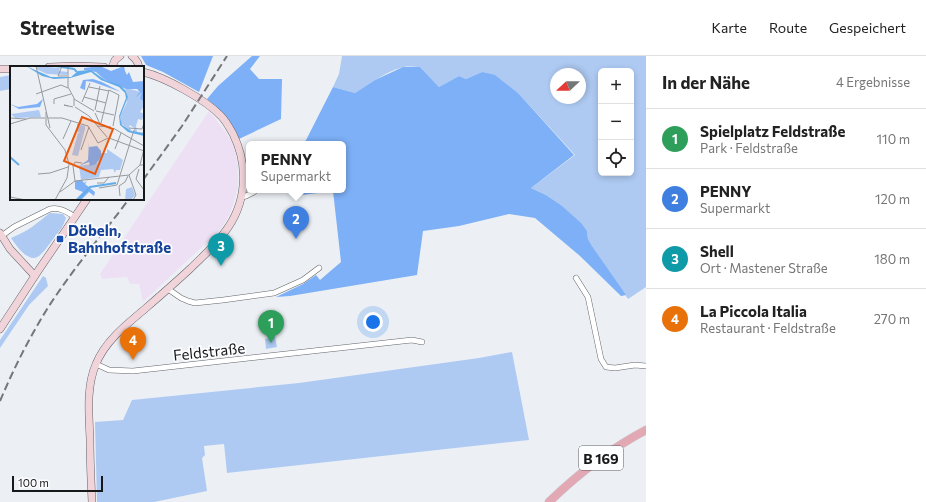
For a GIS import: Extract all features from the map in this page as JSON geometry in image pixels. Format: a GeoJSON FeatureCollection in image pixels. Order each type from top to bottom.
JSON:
{"type":"FeatureCollection","features":[{"type":"Feature","properties":{"kind":"main road"},"geometry":{"type":"LineString","coordinates":[[112,66],[115,60],[120,56]]}},
{"type":"Feature","properties":{"kind":"main road"},"geometry":{"type":"LineString","coordinates":[[132,56],[136,59],[139,66]]}},
{"type":"Feature","properties":{"kind":"main road"},"geometry":{"type":"LineString","coordinates":[[92,502],[89,404],[91,380],[96,364],[104,349],[113,338],[168,289],[224,234],[237,213],[244,186],[243,165],[237,144],[225,121],[213,108],[195,96],[165,80],[144,72]]}},
{"type":"Feature","properties":{"kind":"main road"},"geometry":{"type":"LineString","coordinates":[[0,328],[86,200]]}},
{"type":"Feature","properties":{"kind":"main road"},"geometry":{"type":"LineString","coordinates":[[0,235],[10,249],[34,276]]}},
{"type":"Feature","properties":{"kind":"main road","name":"B 169"},"geometry":{"type":"LineString","coordinates":[[549,502],[586,469],[622,444],[646,430]]}},
{"type":"Feature","properties":{"kind":"street"},"geometry":{"type":"LineString","coordinates":[[242,197],[252,193]]}},
{"type":"Feature","properties":{"kind":"street"},"geometry":{"type":"LineString","coordinates":[[0,235],[54,208],[66,211],[75,217]]}},
{"type":"Feature","properties":{"kind":"street"},"geometry":{"type":"LineString","coordinates":[[168,289],[181,298],[195,303],[274,293],[303,280],[319,268]]}},
{"type":"Feature","properties":{"kind":"street"},"geometry":{"type":"LineString","coordinates":[[576,278],[588,297],[601,359],[606,367],[616,368],[635,365],[646,366]]}},
{"type":"Feature","properties":{"kind":"street","name":"Feldstraße"},"geometry":{"type":"LineString","coordinates":[[96,364],[109,370],[133,371],[412,340],[422,342]]}},
{"type":"Feature","properties":{"kind":"shaded area"},"geometry":{"type":"Polygon","coordinates":[[[141,56],[213,56],[199,92],[163,72],[146,65],[141,56]]]}},
{"type":"Feature","properties":{"kind":"shaded area"},"geometry":{"type":"Polygon","coordinates":[[[252,56],[260,56],[250,69],[259,79],[282,79],[281,119],[239,139],[223,114],[207,99],[218,86],[252,56]]]}},
{"type":"Feature","properties":{"kind":"shaded area"},"geometry":{"type":"Polygon","coordinates":[[[342,56],[646,56],[646,287],[628,299],[592,246],[588,239],[587,231],[561,205],[546,195],[531,188],[575,155],[519,94],[482,72],[466,79],[459,76],[439,87],[420,67],[404,67],[385,74],[355,93],[333,87],[339,74],[342,56]]]}},
{"type":"Feature","properties":{"kind":"shaded area"},"geometry":{"type":"Polygon","coordinates":[[[403,67],[420,67],[439,87],[459,76],[466,79],[482,72],[495,75],[519,94],[574,155],[531,188],[546,195],[561,205],[581,223],[587,231],[588,239],[592,246],[626,295],[621,296],[580,256],[535,218],[509,214],[459,226],[423,231],[417,275],[276,297],[303,284],[316,275],[320,280],[341,262],[333,193],[346,193],[346,141],[306,141],[333,87],[355,93],[375,80],[403,67]]]}},
{"type":"Feature","properties":{"kind":"shaded area"},"geometry":{"type":"Polygon","coordinates":[[[10,75],[10,89],[0,91],[0,77],[10,75]]]}},
{"type":"Feature","properties":{"kind":"shaded area"},"geometry":{"type":"Polygon","coordinates":[[[209,111],[225,131],[234,146],[238,166],[238,188],[231,211],[218,232],[143,302],[139,284],[130,284],[127,277],[102,279],[100,274],[209,111]]]}},
{"type":"Feature","properties":{"kind":"shaded area"},"geometry":{"type":"Polygon","coordinates":[[[302,193],[318,193],[302,195],[302,193]]]}},
{"type":"Feature","properties":{"kind":"shaded area"},"geometry":{"type":"Polygon","coordinates":[[[50,213],[63,214],[66,218],[60,231],[39,256],[31,258],[19,249],[11,238],[31,228],[50,213]]]}},
{"type":"Feature","properties":{"kind":"shaded area"},"geometry":{"type":"Polygon","coordinates":[[[43,276],[46,278],[48,286],[29,305],[0,348],[0,340],[43,276]]]}},
{"type":"Feature","properties":{"kind":"shaded area"},"geometry":{"type":"Polygon","coordinates":[[[275,337],[277,347],[266,349],[265,339],[275,337]]]}},
{"type":"Feature","properties":{"kind":"shaded area"},"geometry":{"type":"Polygon","coordinates":[[[512,352],[529,440],[227,473],[224,444],[204,446],[205,455],[202,458],[207,491],[154,502],[97,502],[95,422],[123,420],[132,400],[299,383],[512,352]]]}},
{"type":"Feature","properties":{"kind":"railway"},"geometry":{"type":"LineString","coordinates":[[144,179],[182,126],[227,56]]}},
{"type":"Feature","properties":{"kind":"railway"},"geometry":{"type":"LineString","coordinates":[[0,401],[23,352],[49,306],[78,265],[128,200]]}},
{"type":"Feature","properties":{"kind":"place","name":"Döbeln, Bahnhofstraße"},"geometry":{"type":"Point","coordinates":[60,239]}},
{"type":"Feature","properties":{"kind":"place","name":"PENNY"},"geometry":{"type":"Point","coordinates":[296,239]}},
{"type":"Feature","properties":{"kind":"place","name":"Shell"},"geometry":{"type":"Point","coordinates":[221,266]}},
{"type":"Feature","properties":{"kind":"place","name":"Spielplatz Feldstraße"},"geometry":{"type":"Point","coordinates":[271,343]}},
{"type":"Feature","properties":{"kind":"place","name":"La Piccola Italia"},"geometry":{"type":"Point","coordinates":[133,360]}}]}
